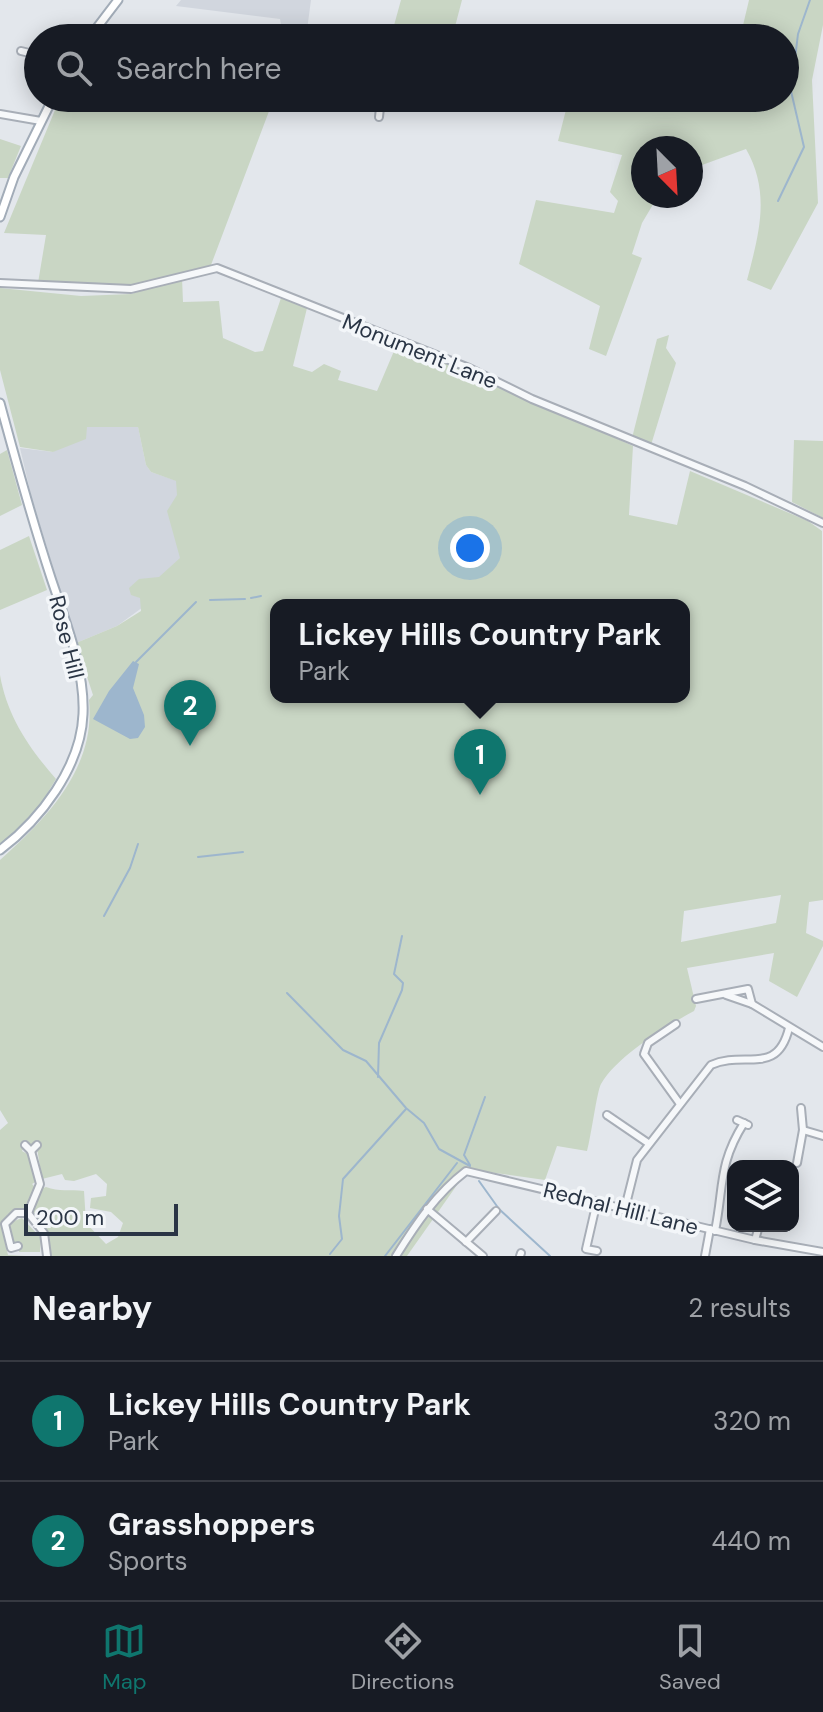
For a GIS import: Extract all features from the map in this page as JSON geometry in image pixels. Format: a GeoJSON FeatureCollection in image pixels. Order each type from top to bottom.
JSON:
{"type":"FeatureCollection","features":[{"type":"Feature","properties":{"kind":"main road"},"geometry":{"type":"LineString","coordinates":[[100,24],[118,0]]}},
{"type":"Feature","properties":{"kind":"main road"},"geometry":{"type":"LineString","coordinates":[[0,217],[14,177],[46,112]]}},
{"type":"Feature","properties":{"kind":"main road","name":"Rose Hill"},"geometry":{"type":"LineString","coordinates":[[0,403],[76,661],[83,714],[78,739],[58,786],[31,824],[0,850]]}},
{"type":"Feature","properties":{"kind":"street"},"geometry":{"type":"LineString","coordinates":[[379,117],[380,112]]}},
{"type":"Feature","properties":{"kind":"street"},"geometry":{"type":"LineString","coordinates":[[0,114],[41,121]]}},
{"type":"Feature","properties":{"kind":"street","name":"Monument Lane"},"geometry":{"type":"LineString","coordinates":[[0,283],[131,289],[217,268],[469,368],[532,399],[745,486],[823,523]]}},
{"type":"Feature","properties":{"kind":"street"},"geometry":{"type":"LineString","coordinates":[[696,999],[748,989],[752,1004]]}},
{"type":"Feature","properties":{"kind":"street"},"geometry":{"type":"LineString","coordinates":[[725,995],[752,1004],[823,1047]]}},
{"type":"Feature","properties":{"kind":"street"},"geometry":{"type":"LineString","coordinates":[[676,1024],[648,1043],[644,1054],[680,1104]]}},
{"type":"Feature","properties":{"kind":"street"},"geometry":{"type":"LineString","coordinates":[[625,1208],[637,1160],[711,1065],[726,1059],[765,1059],[777,1054],[789,1028]]}},
{"type":"Feature","properties":{"kind":"street"},"geometry":{"type":"LineString","coordinates":[[798,1160],[803,1130],[801,1108]]}},
{"type":"Feature","properties":{"kind":"street"},"geometry":{"type":"LineString","coordinates":[[607,1115],[648,1143]]}},
{"type":"Feature","properties":{"kind":"street"},"geometry":{"type":"LineString","coordinates":[[705,1256],[720,1203],[721,1170],[743,1122]]}},
{"type":"Feature","properties":{"kind":"street"},"geometry":{"type":"LineString","coordinates":[[803,1130],[823,1136]]}},
{"type":"Feature","properties":{"kind":"street"},"geometry":{"type":"LineString","coordinates":[[25,1145],[34,1148],[40,1184],[28,1213]]}},
{"type":"Feature","properties":{"kind":"street","name":"Rednal Hill Lane"},"geometry":{"type":"LineString","coordinates":[[427,1209],[466,1171],[755,1240],[823,1252]]}},
{"type":"Feature","properties":{"kind":"street"},"geometry":{"type":"LineString","coordinates":[[597,1201],[586,1249],[597,1251]]}},
{"type":"Feature","properties":{"kind":"street"},"geometry":{"type":"LineString","coordinates":[[396,1256],[427,1209],[483,1256]]}},
{"type":"Feature","properties":{"kind":"street"},"geometry":{"type":"LineString","coordinates":[[466,1242],[496,1211]]}},
{"type":"Feature","properties":{"kind":"street"},"geometry":{"type":"LineString","coordinates":[[18,1246],[11,1248],[5,1224],[16,1213],[28,1213]]}},
{"type":"Feature","properties":{"kind":"street"},"geometry":{"type":"LineString","coordinates":[[28,1213],[44,1233],[47,1256]]}},
{"type":"Feature","properties":{"kind":"street"},"geometry":{"type":"LineString","coordinates":[[755,1240],[757,1232]]}},
{"type":"Feature","properties":{"kind":"shaded area"},"geometry":{"type":"Polygon","coordinates":[[[181,0],[311,0],[308,24],[281,24],[280,19],[176,6],[181,0]]]}},
{"type":"Feature","properties":{"kind":"shaded area"},"geometry":{"type":"Polygon","coordinates":[[[87,427],[138,427],[146,465],[151,472],[177,481],[191,572],[117,626],[76,643],[32,499],[20,448],[53,452],[87,427]]]}},
{"type":"Feature","properties":{"kind":"green space"},"geometry":{"type":"Polygon","coordinates":[[[401,0],[462,0],[456,24],[394,24],[401,0]]]}},
{"type":"Feature","properties":{"kind":"green space"},"geometry":{"type":"Polygon","coordinates":[[[749,0],[823,0],[823,25],[812,80],[818,203],[771,290],[747,280],[759,230],[760,198],[754,165],[746,149],[703,165],[703,136],[631,136],[631,208],[651,208],[642,223],[632,254],[642,258],[606,356],[589,349],[600,306],[519,264],[536,200],[614,213],[618,201],[610,192],[622,155],[558,141],[565,112],[799,112],[799,24],[743,24],[749,0]]]}},
{"type":"Feature","properties":{"kind":"green space"},"geometry":{"type":"Polygon","coordinates":[[[54,112],[269,112],[211,265],[130,285],[38,283],[46,235],[4,233],[54,112]]]}},
{"type":"Feature","properties":{"kind":"green space"},"geometry":{"type":"Polygon","coordinates":[[[0,139],[21,146],[8,178],[0,178],[0,139]]]}},
{"type":"Feature","properties":{"kind":"green space"},"geometry":{"type":"Polygon","coordinates":[[[182,278],[183,302],[219,301],[223,338],[255,352],[263,351],[281,298],[307,308],[293,366],[312,372],[324,364],[341,371],[338,380],[377,391],[397,344],[466,370],[633,446],[629,515],[677,525],[690,471],[808,521],[822,531],[823,900],[809,902],[806,933],[823,941],[823,946],[797,997],[769,981],[774,953],[687,968],[696,1006],[694,1011],[643,1043],[608,1074],[599,1088],[587,1151],[557,1146],[545,1180],[467,1169],[452,1179],[457,1185],[407,1256],[49,1256],[46,1230],[31,1213],[41,1189],[84,1191],[86,1223],[106,1244],[118,1237],[123,1223],[111,1212],[90,1208],[91,1198],[106,1196],[107,1184],[96,1174],[74,1181],[65,1180],[62,1174],[42,1179],[37,1148],[24,1147],[22,1151],[31,1156],[37,1181],[32,1184],[35,1187],[25,1211],[8,1214],[1,1225],[8,1255],[26,1256],[0,1256],[0,1130],[8,1123],[0,1110],[0,860],[51,809],[65,790],[85,748],[89,700],[93,695],[76,643],[117,626],[141,611],[140,598],[131,595],[129,588],[139,579],[159,577],[180,558],[167,511],[177,495],[176,481],[151,472],[146,465],[138,427],[87,427],[86,439],[53,452],[20,447],[0,370],[0,288],[81,296],[131,294],[182,278]],[[781,895],[684,911],[681,942],[776,923],[781,895]]]}},
{"type":"Feature","properties":{"kind":"green space"},"geometry":{"type":"Polygon","coordinates":[[[669,335],[666,348],[676,363],[651,445],[632,438],[657,339],[669,335]]]}},
{"type":"Feature","properties":{"kind":"green space"},"geometry":{"type":"Polygon","coordinates":[[[794,440],[823,441],[823,518],[792,502],[794,440]]]}},
{"type":"Feature","properties":{"kind":"green space"},"geometry":{"type":"Polygon","coordinates":[[[7,450],[22,505],[0,516],[0,454],[7,450]]]}},
{"type":"Feature","properties":{"kind":"green space"},"geometry":{"type":"Polygon","coordinates":[[[29,536],[47,590],[0,610],[0,550],[29,536]]]}},
{"type":"Feature","properties":{"kind":"green space"},"geometry":{"type":"Polygon","coordinates":[[[0,675],[20,731],[56,779],[30,822],[0,848],[0,675]]]}},
{"type":"Feature","properties":{"kind":"green space"},"geometry":{"type":"Polygon","coordinates":[[[22,1218],[41,1238],[40,1252],[19,1252],[18,1244],[14,1244],[9,1223],[22,1218]]]}},
{"type":"Feature","properties":{"kind":"water"},"geometry":{"type":"Polygon","coordinates":[[[133,661],[139,664],[133,688],[144,715],[145,727],[138,738],[130,739],[93,719],[109,691],[133,661]]]}},
{"type":"Feature","properties":{"kind":"waterway"},"geometry":{"type":"LineString","coordinates":[[799,31],[810,0]]}},
{"type":"Feature","properties":{"kind":"waterway"},"geometry":{"type":"LineString","coordinates":[[778,201],[804,147],[796,112]]}},
{"type":"Feature","properties":{"kind":"waterway"},"geometry":{"type":"LineString","coordinates":[[251,598],[261,596]]}},
{"type":"Feature","properties":{"kind":"waterway"},"geometry":{"type":"LineString","coordinates":[[210,600],[245,599]]}},
{"type":"Feature","properties":{"kind":"waterway"},"geometry":{"type":"LineString","coordinates":[[136,662],[196,602]]}},
{"type":"Feature","properties":{"kind":"waterway"},"geometry":{"type":"LineString","coordinates":[[104,916],[130,868],[138,844]]}},
{"type":"Feature","properties":{"kind":"waterway"},"geometry":{"type":"LineString","coordinates":[[198,857],[243,852]]}},
{"type":"Feature","properties":{"kind":"waterway"},"geometry":{"type":"LineString","coordinates":[[378,1077],[379,1043],[402,990],[403,983],[394,974],[402,936]]}},
{"type":"Feature","properties":{"kind":"waterway"},"geometry":{"type":"LineString","coordinates":[[287,993],[343,1050],[366,1061],[406,1108],[424,1123],[439,1149],[470,1166]]}},
{"type":"Feature","properties":{"kind":"waterway"},"geometry":{"type":"LineString","coordinates":[[470,1165],[464,1155],[485,1097]]}},
{"type":"Feature","properties":{"kind":"waterway"},"geometry":{"type":"LineString","coordinates":[[330,1254],[342,1239],[339,1216],[343,1179],[406,1109]]}},
{"type":"Feature","properties":{"kind":"waterway"},"geometry":{"type":"LineString","coordinates":[[385,1256],[457,1163]]}},
{"type":"Feature","properties":{"kind":"waterway"},"geometry":{"type":"LineString","coordinates":[[479,1181],[499,1209],[550,1256]]}},
{"type":"Feature","properties":{"kind":"place","name":"Grasshoppers"},"geometry":{"type":"Point","coordinates":[190,746]}},
{"type":"Feature","properties":{"kind":"place","name":"Lickey Hills Country Park"},"geometry":{"type":"Point","coordinates":[480,795]}}]}
